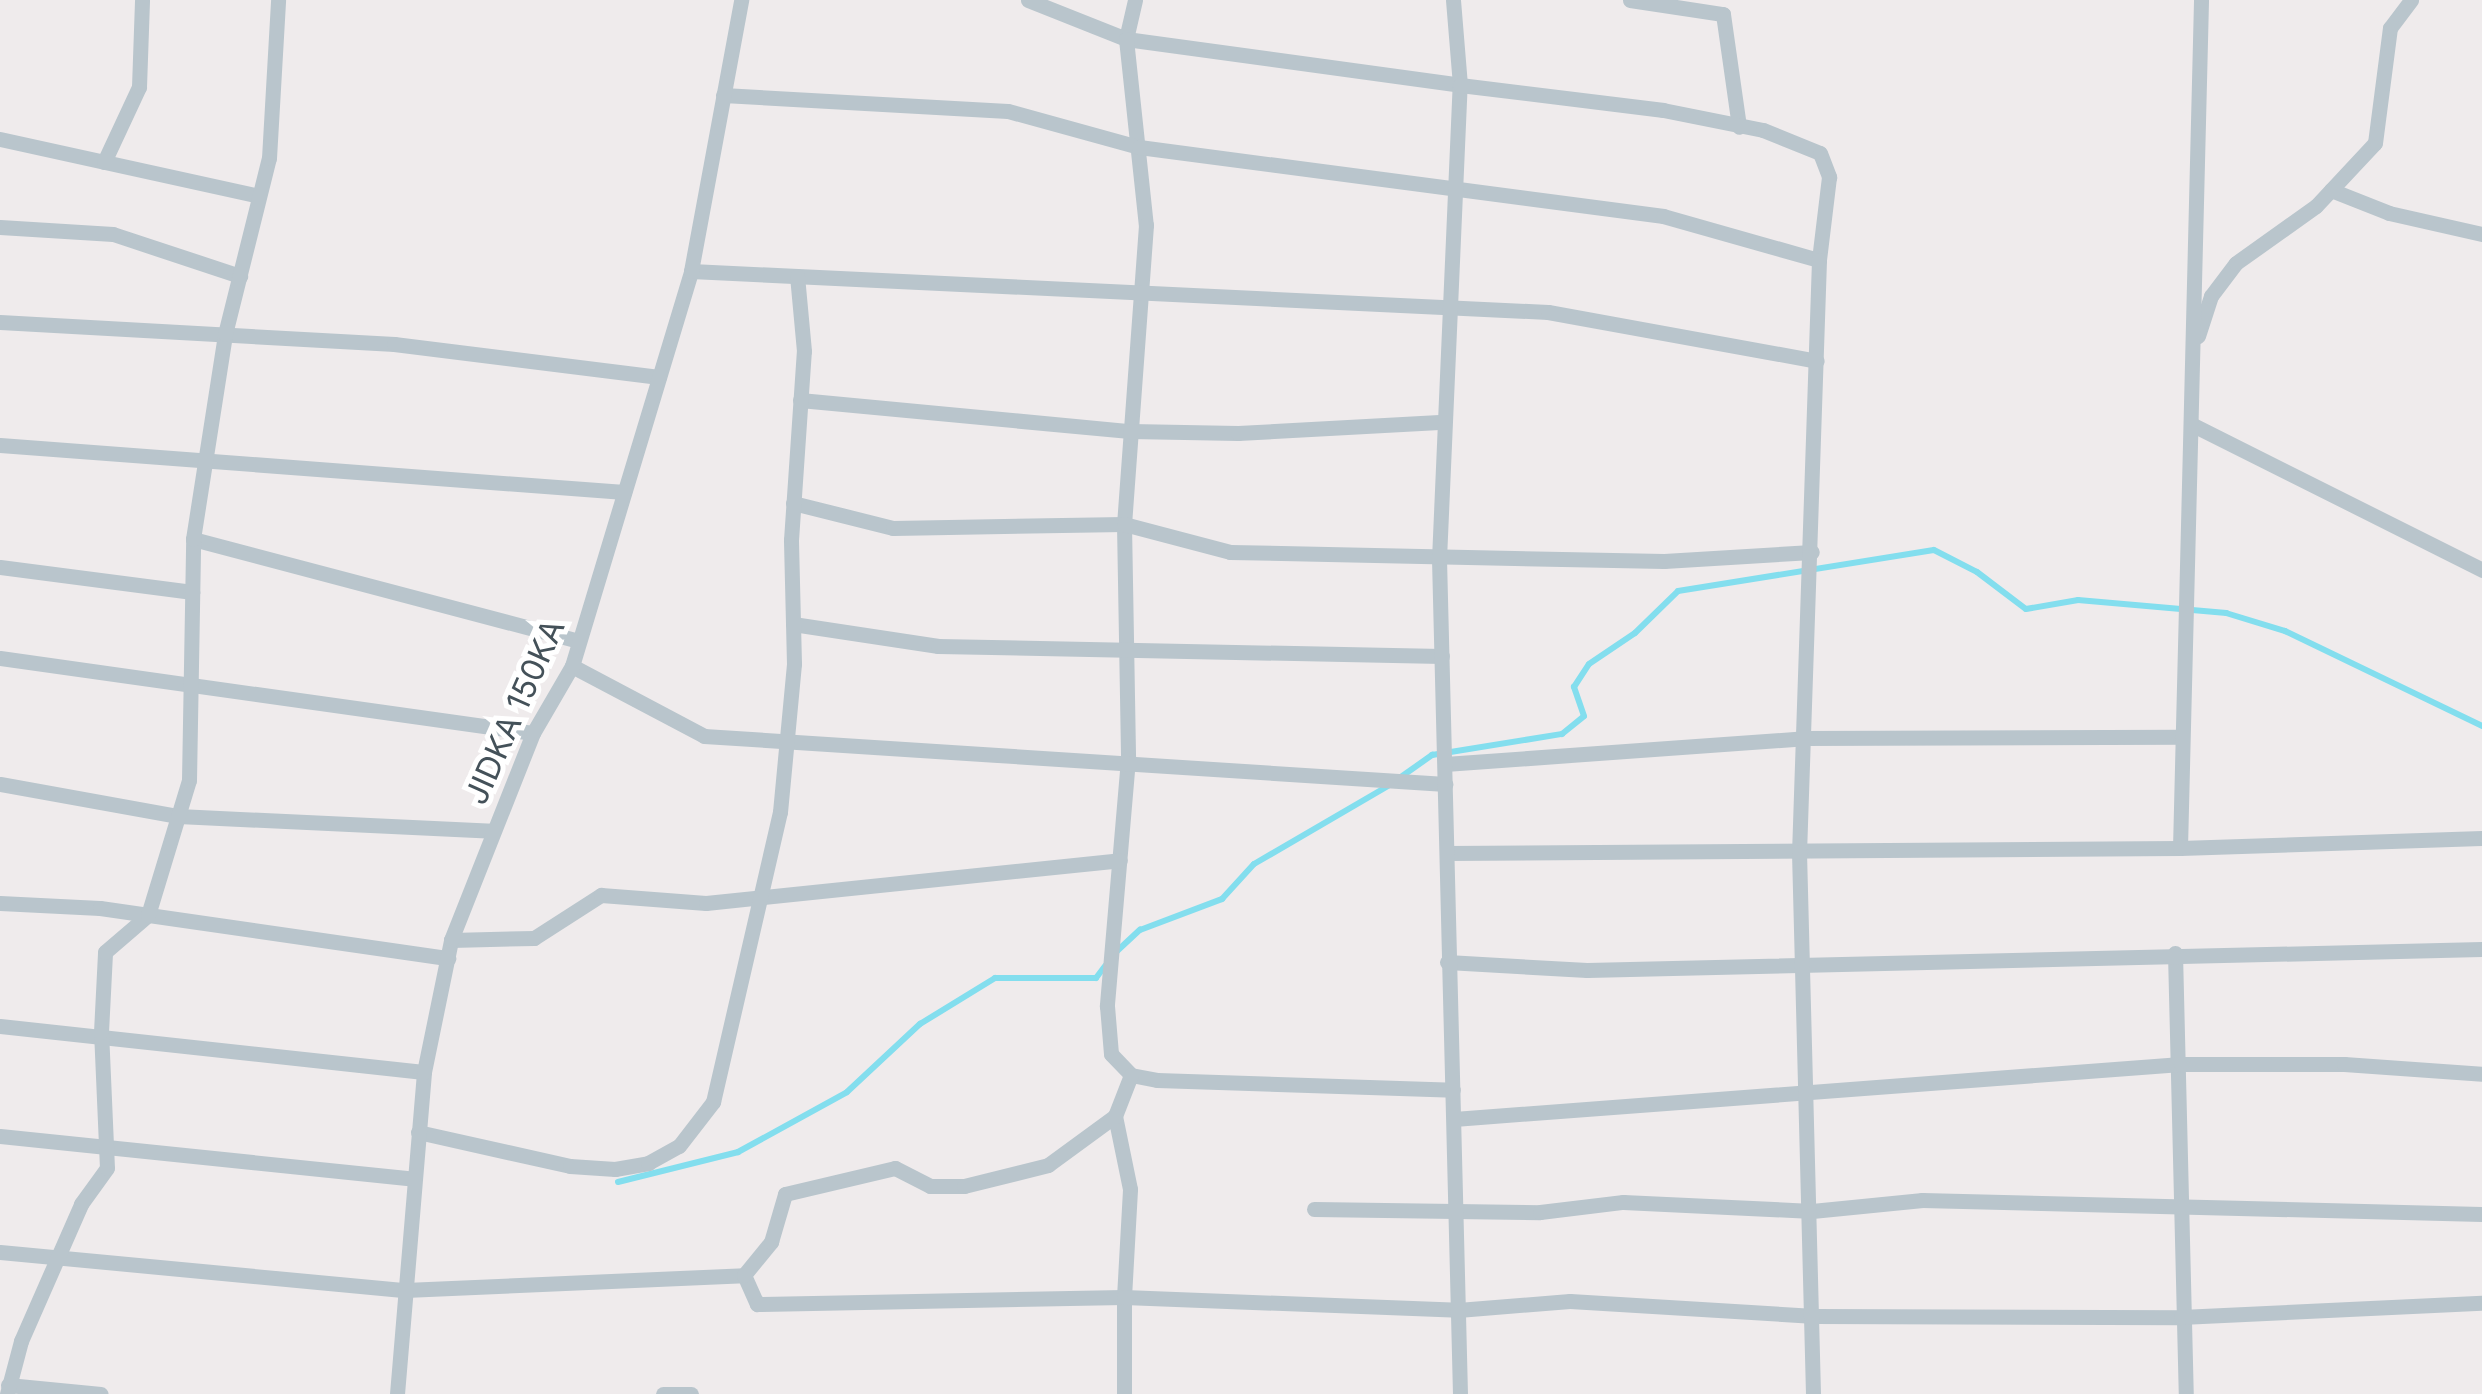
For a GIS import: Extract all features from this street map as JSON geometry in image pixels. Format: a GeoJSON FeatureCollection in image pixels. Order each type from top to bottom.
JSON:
{"type":"FeatureCollection","features":[{"type":"Feature","properties":{"kind":"street"},"geometry":{"type":"LineString","coordinates":[[104,162],[139,87],[142,0]]}},
{"type":"Feature","properties":{"kind":"street"},"geometry":{"type":"LineString","coordinates":[[101,1394],[7,1390],[58,1262],[111,1152],[100,1032],[105,952],[148,914],[188,780],[193,539],[226,334],[268,158],[278,0]]}},
{"type":"Feature","properties":{"kind":"street","name":"JIDKA 150KA"},"geometry":{"type":"LineString","coordinates":[[396,1394],[424,1072],[451,940],[534,733],[572,666],[580,641],[690,271],[740,0]]}},
{"type":"Feature","properties":{"kind":"street"},"geometry":{"type":"LineString","coordinates":[[1028,0],[1126,38],[1664,110],[1739,127],[1820,153],[1829,177],[1819,260],[1798,966],[1812,1211],[1813,1394]]}},
{"type":"Feature","properties":{"kind":"street"},"geometry":{"type":"LineString","coordinates":[[1135,0],[1126,38],[1139,147],[1143,291],[1124,524],[1128,759],[1107,1006],[1111,1054],[1131,1075],[1453,1090]]}},
{"type":"Feature","properties":{"kind":"street"},"geometry":{"type":"LineString","coordinates":[[1453,0],[1460,85],[1439,559],[1460,1394]]}},
{"type":"Feature","properties":{"kind":"street"},"geometry":{"type":"LineString","coordinates":[[1630,0],[1723,14],[1739,127]]}},
{"type":"Feature","properties":{"kind":"street"},"geometry":{"type":"LineString","coordinates":[[2180,848],[2201,0]]}},
{"type":"Feature","properties":{"kind":"street"},"geometry":{"type":"LineString","coordinates":[[2192,354],[2210,296],[2236,264],[2331,190],[2375,143],[2390,28],[2411,0]]}},
{"type":"Feature","properties":{"kind":"street"},"geometry":{"type":"LineString","coordinates":[[723,95],[1008,111],[1139,147],[1453,190],[1541,196],[1663,216],[1819,260]]}},
{"type":"Feature","properties":{"kind":"street"},"geometry":{"type":"LineString","coordinates":[[0,139],[259,196]]}},
{"type":"Feature","properties":{"kind":"street"},"geometry":{"type":"LineString","coordinates":[[2331,190],[2390,212],[2482,234]]}},
{"type":"Feature","properties":{"kind":"street"},"geometry":{"type":"LineString","coordinates":[[0,227],[113,234],[240,276]]}},
{"type":"Feature","properties":{"kind":"street"},"geometry":{"type":"LineString","coordinates":[[690,271],[1548,312],[1817,361]]}},
{"type":"Feature","properties":{"kind":"street"},"geometry":{"type":"LineString","coordinates":[[418,1132],[570,1166],[615,1169],[648,1163],[679,1146],[713,1102],[780,812],[793,624],[793,504],[804,351],[797,276]]}},
{"type":"Feature","properties":{"kind":"street"},"geometry":{"type":"LineString","coordinates":[[0,322],[394,344],[659,377]]}},
{"type":"Feature","properties":{"kind":"street"},"geometry":{"type":"LineString","coordinates":[[800,400],[1130,431],[1238,433],[1444,422]]}},
{"type":"Feature","properties":{"kind":"street"},"geometry":{"type":"LineString","coordinates":[[2190,424],[2482,570]]}},
{"type":"Feature","properties":{"kind":"street"},"geometry":{"type":"LineString","coordinates":[[0,445],[205,464],[624,492]]}},
{"type":"Feature","properties":{"kind":"street"},"geometry":{"type":"LineString","coordinates":[[793,504],[893,528],[1124,524],[1230,552],[1664,561],[1812,552]]}},
{"type":"Feature","properties":{"kind":"street"},"geometry":{"type":"LineString","coordinates":[[193,539],[580,641]]}},
{"type":"Feature","properties":{"kind":"street"},"geometry":{"type":"LineString","coordinates":[[0,567],[192,592]]}},
{"type":"Feature","properties":{"kind":"street"},"geometry":{"type":"LineString","coordinates":[[793,624],[938,646],[1442,656]]}},
{"type":"Feature","properties":{"kind":"street"},"geometry":{"type":"LineString","coordinates":[[0,658],[534,733]]}},
{"type":"Feature","properties":{"kind":"street"},"geometry":{"type":"LineString","coordinates":[[572,666],[704,736],[782,745],[1128,759],[1445,784]]}},
{"type":"Feature","properties":{"kind":"street"},"geometry":{"type":"LineString","coordinates":[[1444,764],[1804,738],[2182,737]]}},
{"type":"Feature","properties":{"kind":"street"},"geometry":{"type":"LineString","coordinates":[[0,784],[178,816],[492,831]]}},
{"type":"Feature","properties":{"kind":"street"},"geometry":{"type":"LineString","coordinates":[[1447,853],[2180,848],[2482,838]]}},
{"type":"Feature","properties":{"kind":"street"},"geometry":{"type":"LineString","coordinates":[[451,940],[534,938],[601,895],[706,902],[764,893],[1120,860]]}},
{"type":"Feature","properties":{"kind":"street"},"geometry":{"type":"LineString","coordinates":[[0,903],[148,914],[448,958]]}},
{"type":"Feature","properties":{"kind":"street"},"geometry":{"type":"LineString","coordinates":[[1448,962],[1587,970],[2175,953],[2482,949]]}},
{"type":"Feature","properties":{"kind":"street"},"geometry":{"type":"LineString","coordinates":[[2175,953],[2182,1064],[2181,1317],[2186,1394]]}},
{"type":"Feature","properties":{"kind":"street"},"geometry":{"type":"LineString","coordinates":[[0,1026],[100,1032],[424,1072]]}},
{"type":"Feature","properties":{"kind":"street"},"geometry":{"type":"LineString","coordinates":[[1454,1119],[1807,1096],[2182,1064],[2344,1064],[2482,1074]]}},
{"type":"Feature","properties":{"kind":"street"},"geometry":{"type":"LineString","coordinates":[[0,1252],[58,1262],[405,1290],[744,1275],[771,1242],[785,1194],[895,1168],[930,1186],[964,1186],[1048,1166],[1115,1116],[1131,1075]]}},
{"type":"Feature","properties":{"kind":"street"},"geometry":{"type":"LineString","coordinates":[[1115,1116],[1130,1189],[1124,1394]]}},
{"type":"Feature","properties":{"kind":"street"},"geometry":{"type":"LineString","coordinates":[[0,1136],[111,1152],[414,1179]]}},
{"type":"Feature","properties":{"kind":"street"},"geometry":{"type":"LineString","coordinates":[[1314,1209],[1540,1212],[1623,1202],[1812,1211],[1922,1200],[2482,1214]]}},
{"type":"Feature","properties":{"kind":"street"},"geometry":{"type":"LineString","coordinates":[[744,1275],[758,1304],[1124,1298],[1458,1310],[1570,1301],[1815,1316],[2181,1317],[2482,1302]]}},
{"type":"Feature","properties":{"kind":"street"},"geometry":{"type":"LineString","coordinates":[[664,1394],[691,1394]]}},
{"type":"Feature","properties":{"kind":"waterway"},"geometry":{"type":"LineString","coordinates":[[1398,779],[1432,755],[1562,734],[1584,716],[1574,687],[1589,664],[1635,633],[1678,591],[1934,550],[1977,572],[2026,609],[2078,600],[2226,613],[2285,631],[2482,726]]}},
{"type":"Feature","properties":{"kind":"waterway"},"geometry":{"type":"LineString","coordinates":[[1116,952],[1140,930],[1222,899],[1254,864],[1388,786]]}},
{"type":"Feature","properties":{"kind":"waterway"},"geometry":{"type":"LineString","coordinates":[[618,1182],[738,1152],[847,1092],[920,1024],[995,978],[1096,978],[1105,966]]}}]}
